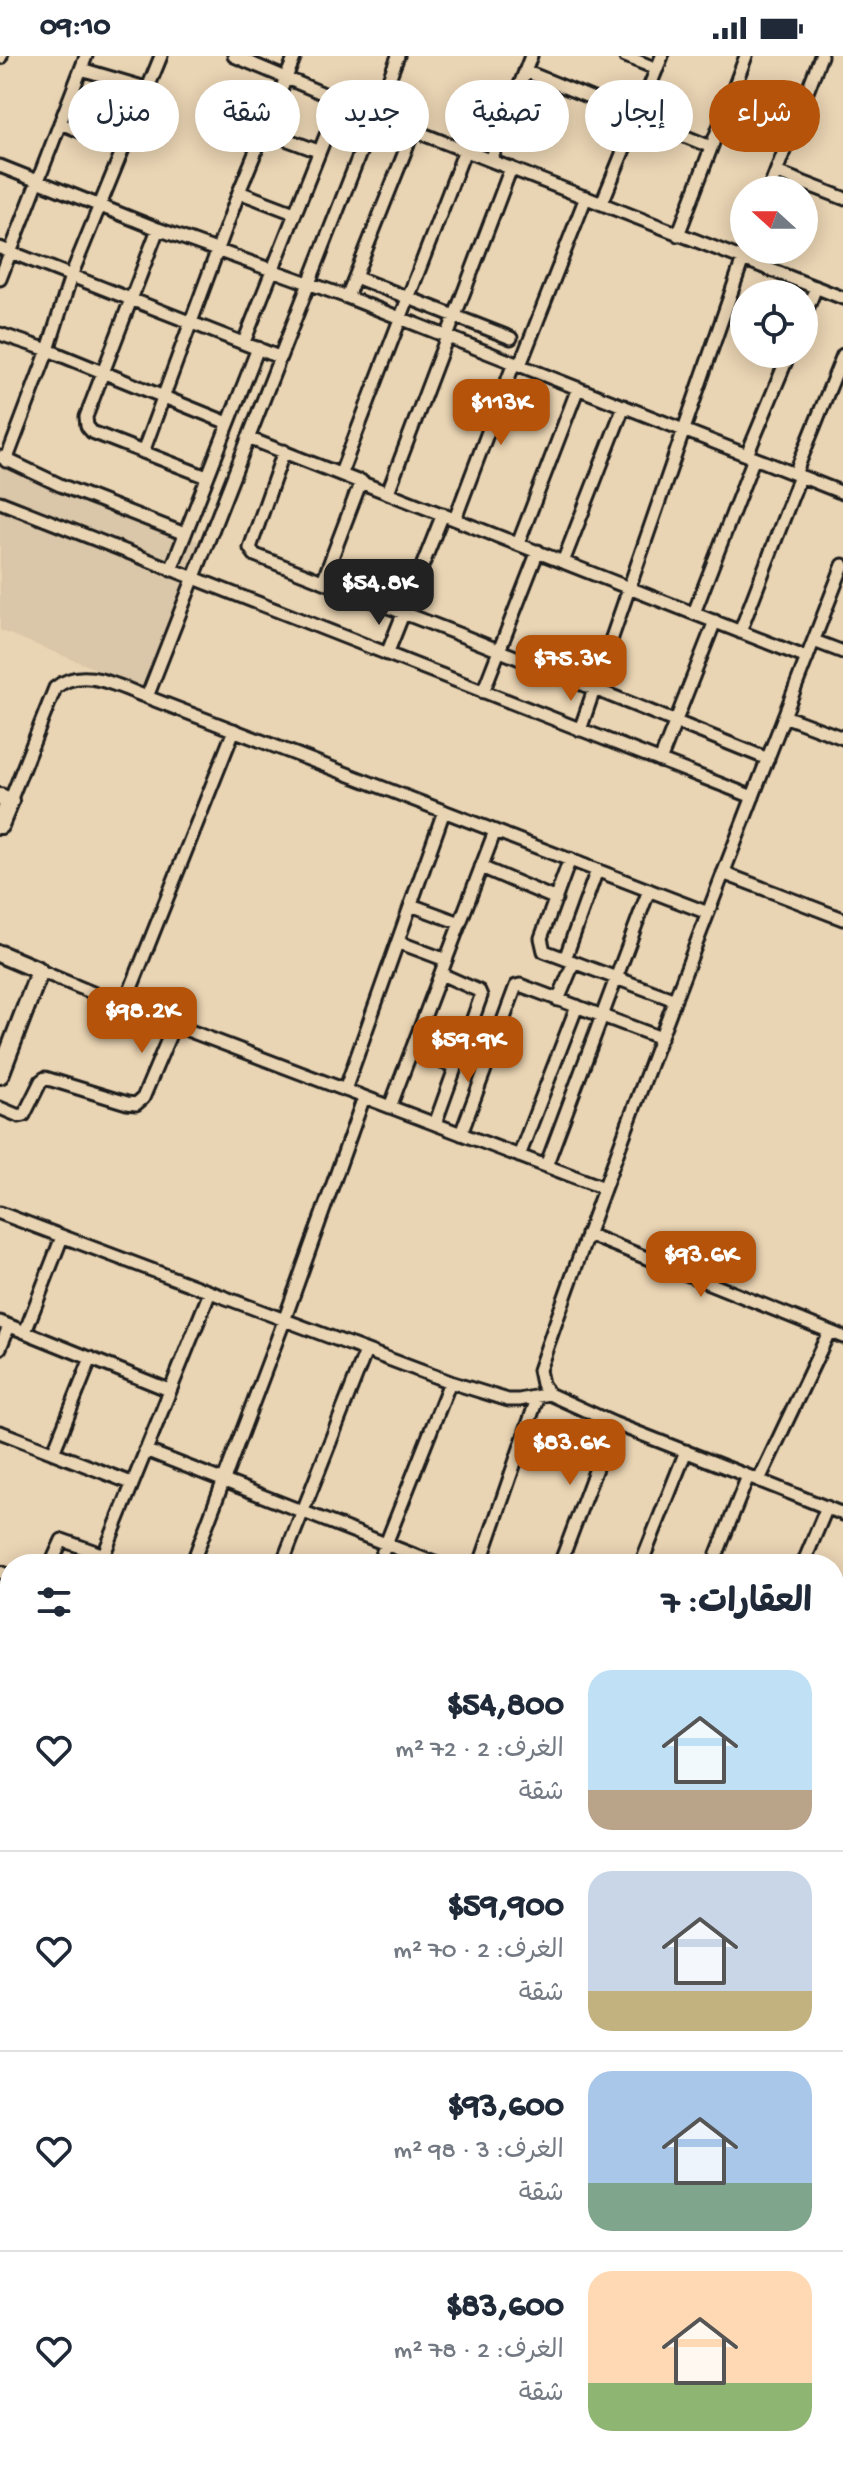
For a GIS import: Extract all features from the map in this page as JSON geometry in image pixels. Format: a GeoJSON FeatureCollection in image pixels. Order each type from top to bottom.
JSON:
{"type":"FeatureCollection","features":[{"type":"Feature","properties":{"kind":"highway"},"geometry":{"type":"LineString","coordinates":[[0,825],[5,799]]}},
{"type":"Feature","properties":{"kind":"highway"},"geometry":{"type":"LineString","coordinates":[[0,954],[38,970],[0,1075]]}},
{"type":"Feature","properties":{"kind":"street"},"geometry":{"type":"LineString","coordinates":[[152,80],[161,56]]}},
{"type":"Feature","properties":{"kind":"street"},"geometry":{"type":"LineString","coordinates":[[234,56],[316,90]]}},
{"type":"Feature","properties":{"kind":"street"},"geometry":{"type":"LineString","coordinates":[[287,78],[295,56]]}},
{"type":"Feature","properties":{"kind":"street"},"geometry":{"type":"LineString","coordinates":[[388,80],[398,56]]}},
{"type":"Feature","properties":{"kind":"street"},"geometry":{"type":"LineString","coordinates":[[491,160],[531,56]]}},
{"type":"Feature","properties":{"kind":"street"},"geometry":{"type":"LineString","coordinates":[[625,56],[657,69]]}},
{"type":"Feature","properties":{"kind":"street"},"geometry":{"type":"LineString","coordinates":[[652,80],[662,56]]}},
{"type":"Feature","properties":{"kind":"street"},"geometry":{"type":"LineString","coordinates":[[737,80],[746,56]]}},
{"type":"Feature","properties":{"kind":"street"},"geometry":{"type":"LineString","coordinates":[[774,176],[821,56]]}},
{"type":"Feature","properties":{"kind":"street"},"geometry":{"type":"LineString","coordinates":[[0,279],[5,250],[37,182],[81,60],[128,80]]}},
{"type":"Feature","properties":{"kind":"street"},"geometry":{"type":"LineString","coordinates":[[525,71],[585,96]]}},
{"type":"Feature","properties":{"kind":"street"},"geometry":{"type":"LineString","coordinates":[[60,123],[68,126]]}},
{"type":"Feature","properties":{"kind":"street"},"geometry":{"type":"LineString","coordinates":[[121,152],[71,276],[48,350],[3,459],[185,534]]}},
{"type":"Feature","properties":{"kind":"street"},"geometry":{"type":"LineString","coordinates":[[143,452],[255,152]]}},
{"type":"Feature","properties":{"kind":"street"},"geometry":{"type":"LineString","coordinates":[[244,342],[318,152]]}},
{"type":"Feature","properties":{"kind":"street"},"geometry":{"type":"LineString","coordinates":[[147,697],[360,152]]}},
{"type":"Feature","properties":{"kind":"street"},"geometry":{"type":"LineString","coordinates":[[347,297],[405,152]]}},
{"type":"Feature","properties":{"kind":"street"},"geometry":{"type":"LineString","coordinates":[[341,473],[464,152]]}},
{"type":"Feature","properties":{"kind":"street"},"geometry":{"type":"LineString","coordinates":[[470,152],[678,235],[730,250]]}},
{"type":"Feature","properties":{"kind":"street"},"geometry":{"type":"LineString","coordinates":[[602,203],[623,152]]}},
{"type":"Feature","properties":{"kind":"street"},"geometry":{"type":"LineString","coordinates":[[678,235],[709,152]]}},
{"type":"Feature","properties":{"kind":"street"},"geometry":{"type":"LineString","coordinates":[[0,166],[158,229],[347,297],[843,493]]}},
{"type":"Feature","properties":{"kind":"street"},"geometry":{"type":"LineString","coordinates":[[388,492],[511,168]]}},
{"type":"Feature","properties":{"kind":"street"},"geometry":{"type":"LineString","coordinates":[[776,172],[843,198]]}},
{"type":"Feature","properties":{"kind":"street"},"geometry":{"type":"LineString","coordinates":[[239,192],[294,213]]}},
{"type":"Feature","properties":{"kind":"street"},"geometry":{"type":"LineString","coordinates":[[455,519],[586,197]]}},
{"type":"Feature","properties":{"kind":"street"},"geometry":{"type":"LineString","coordinates":[[158,229],[86,417],[87,426],[92,432],[207,477]]}},
{"type":"Feature","properties":{"kind":"street"},"geometry":{"type":"LineString","coordinates":[[5,250],[279,357]]}},
{"type":"Feature","properties":{"kind":"street"},"geometry":{"type":"LineString","coordinates":[[580,730],[741,264]]}},
{"type":"Feature","properties":{"kind":"street"},"geometry":{"type":"LineString","coordinates":[[766,264],[801,280]]}},
{"type":"Feature","properties":{"kind":"street"},"geometry":{"type":"LineString","coordinates":[[355,277],[511,338]]}},
{"type":"Feature","properties":{"kind":"street"},"geometry":{"type":"LineString","coordinates":[[818,288],[843,298]]}},
{"type":"Feature","properties":{"kind":"street"},"geometry":{"type":"LineString","coordinates":[[0,334],[48,350],[228,423]]}},
{"type":"Feature","properties":{"kind":"street"},"geometry":{"type":"LineString","coordinates":[[171,570],[258,348]]}},
{"type":"Feature","properties":{"kind":"street"},"geometry":{"type":"LineString","coordinates":[[740,632],[843,355]]}},
{"type":"Feature","properties":{"kind":"street"},"geometry":{"type":"LineString","coordinates":[[694,613],[784,368]]}},
{"type":"Feature","properties":{"kind":"street"},"geometry":{"type":"LineString","coordinates":[[518,544],[578,388]]}},
{"type":"Feature","properties":{"kind":"street"},"geometry":{"type":"LineString","coordinates":[[563,562],[624,406]]}},
{"type":"Feature","properties":{"kind":"street"},"geometry":{"type":"LineString","coordinates":[[248,438],[807,658]]}},
{"type":"Feature","properties":{"kind":"street"},"geometry":{"type":"LineString","coordinates":[[284,451],[250,548],[255,555],[768,759]]}},
{"type":"Feature","properties":{"kind":"street"},"geometry":{"type":"LineString","coordinates":[[323,581],[361,481]]}},
{"type":"Feature","properties":{"kind":"street"},"geometry":{"type":"LineString","coordinates":[[0,502],[753,797]]}},
{"type":"Feature","properties":{"kind":"street"},"geometry":{"type":"LineString","coordinates":[[387,654],[443,514]]}},
{"type":"Feature","properties":{"kind":"street"},"geometry":{"type":"LineString","coordinates":[[483,692],[538,551]]}},
{"type":"Feature","properties":{"kind":"street"},"geometry":{"type":"LineString","coordinates":[[484,1554],[544,1395],[539,1370],[587,1234],[843,565]]}},
{"type":"Feature","properties":{"kind":"street"},"geometry":{"type":"LineString","coordinates":[[660,761],[715,621]]}},
{"type":"Feature","properties":{"kind":"street"},"geometry":{"type":"LineString","coordinates":[[814,641],[843,652]]}},
{"type":"Feature","properties":{"kind":"street"},"geometry":{"type":"LineString","coordinates":[[5,799],[55,688],[67,678],[82,676],[147,697],[708,913]]}},
{"type":"Feature","properties":{"kind":"street"},"geometry":{"type":"LineString","coordinates":[[784,716],[843,738]]}},
{"type":"Feature","properties":{"kind":"street"},"geometry":{"type":"LineString","coordinates":[[124,1006],[234,730]]}},
{"type":"Feature","properties":{"kind":"street"},"geometry":{"type":"LineString","coordinates":[[345,1090],[444,811]]}},
{"type":"Feature","properties":{"kind":"street"},"geometry":{"type":"LineString","coordinates":[[390,1107],[495,831]]}},
{"type":"Feature","properties":{"kind":"street"},"geometry":{"type":"LineString","coordinates":[[570,859],[541,938],[544,951],[675,1000]]}},
{"type":"Feature","properties":{"kind":"street"},"geometry":{"type":"LineString","coordinates":[[481,867],[556,899]]}},
{"type":"Feature","properties":{"kind":"street"},"geometry":{"type":"LineString","coordinates":[[558,1000],[597,870]]}},
{"type":"Feature","properties":{"kind":"street"},"geometry":{"type":"LineString","coordinates":[[723,873],[843,919]]}},
{"type":"Feature","properties":{"kind":"street"},"geometry":{"type":"LineString","coordinates":[[546,1166],[649,890]]}},
{"type":"Feature","properties":{"kind":"street"},"geometry":{"type":"LineString","coordinates":[[411,905],[460,923]]}},
{"type":"Feature","properties":{"kind":"street"},"geometry":{"type":"LineString","coordinates":[[398,942],[446,960]]}},
{"type":"Feature","properties":{"kind":"street"},"geometry":{"type":"LineString","coordinates":[[38,970],[124,1006],[604,1188]]}},
{"type":"Feature","properties":{"kind":"street"},"geometry":{"type":"LineString","coordinates":[[435,1124],[481,993],[441,974]]}},
{"type":"Feature","properties":{"kind":"street"},"geometry":{"type":"LineString","coordinates":[[461,1134],[516,986],[661,1038]]}},
{"type":"Feature","properties":{"kind":"street"},"geometry":{"type":"LineString","coordinates":[[519,1156],[577,1006]]}},
{"type":"Feature","properties":{"kind":"street"},"geometry":{"type":"LineString","coordinates":[[0,1108],[24,1115],[45,1078],[136,1104],[143,1098],[174,1025]]}},
{"type":"Feature","properties":{"kind":"street"},"geometry":{"type":"LineString","coordinates":[[469,1032],[496,1044]]}},
{"type":"Feature","properties":{"kind":"street"},"geometry":{"type":"LineString","coordinates":[[411,1051],[456,1067]]}},
{"type":"Feature","properties":{"kind":"street"},"geometry":{"type":"LineString","coordinates":[[196,1554],[364,1097]]}},
{"type":"Feature","properties":{"kind":"street"},"geometry":{"type":"LineString","coordinates":[[0,1213],[450,1382],[508,1400],[544,1395],[843,1514]]}},
{"type":"Feature","properties":{"kind":"street"},"geometry":{"type":"LineString","coordinates":[[587,1234],[843,1337]]}},
{"type":"Feature","properties":{"kind":"street"},"geometry":{"type":"LineString","coordinates":[[25,1332],[62,1237]]}},
{"type":"Feature","properties":{"kind":"street"},"geometry":{"type":"LineString","coordinates":[[104,1554],[210,1292]]}},
{"type":"Feature","properties":{"kind":"street"},"geometry":{"type":"LineString","coordinates":[[0,1348],[4,1324],[169,1390]]}},
{"type":"Feature","properties":{"kind":"street"},"geometry":{"type":"LineString","coordinates":[[718,1554],[829,1332]]}},
{"type":"Feature","properties":{"kind":"street"},"geometry":{"type":"LineString","coordinates":[[286,1554],[366,1351]]}},
{"type":"Feature","properties":{"kind":"street"},"geometry":{"type":"LineString","coordinates":[[53,1453],[91,1358]]}},
{"type":"Feature","properties":{"kind":"street"},"geometry":{"type":"LineString","coordinates":[[382,1554],[450,1382]]}},
{"type":"Feature","properties":{"kind":"street"},"geometry":{"type":"LineString","coordinates":[[564,1554],[613,1423]]}},
{"type":"Feature","properties":{"kind":"street"},"geometry":{"type":"LineString","coordinates":[[0,1432],[131,1483]]}},
{"type":"Feature","properties":{"kind":"street"},"geometry":{"type":"LineString","coordinates":[[145,1450],[412,1554]]}},
{"type":"Feature","properties":{"kind":"street"},"geometry":{"type":"LineString","coordinates":[[645,1554],[686,1451]]}},
{"type":"Feature","properties":{"kind":"street"},"geometry":{"type":"LineString","coordinates":[[807,1554],[827,1507]]}},
{"type":"Feature","properties":{"kind":"street"},"geometry":{"type":"LineString","coordinates":[[56,1554],[62,1540],[90,1554]]}},
{"type":"Feature","properties":{"kind":"shaded area"},"geometry":{"type":"Polygon","coordinates":[[[0,463],[199,541],[143,688],[0,630],[0,463]]]}}]}
